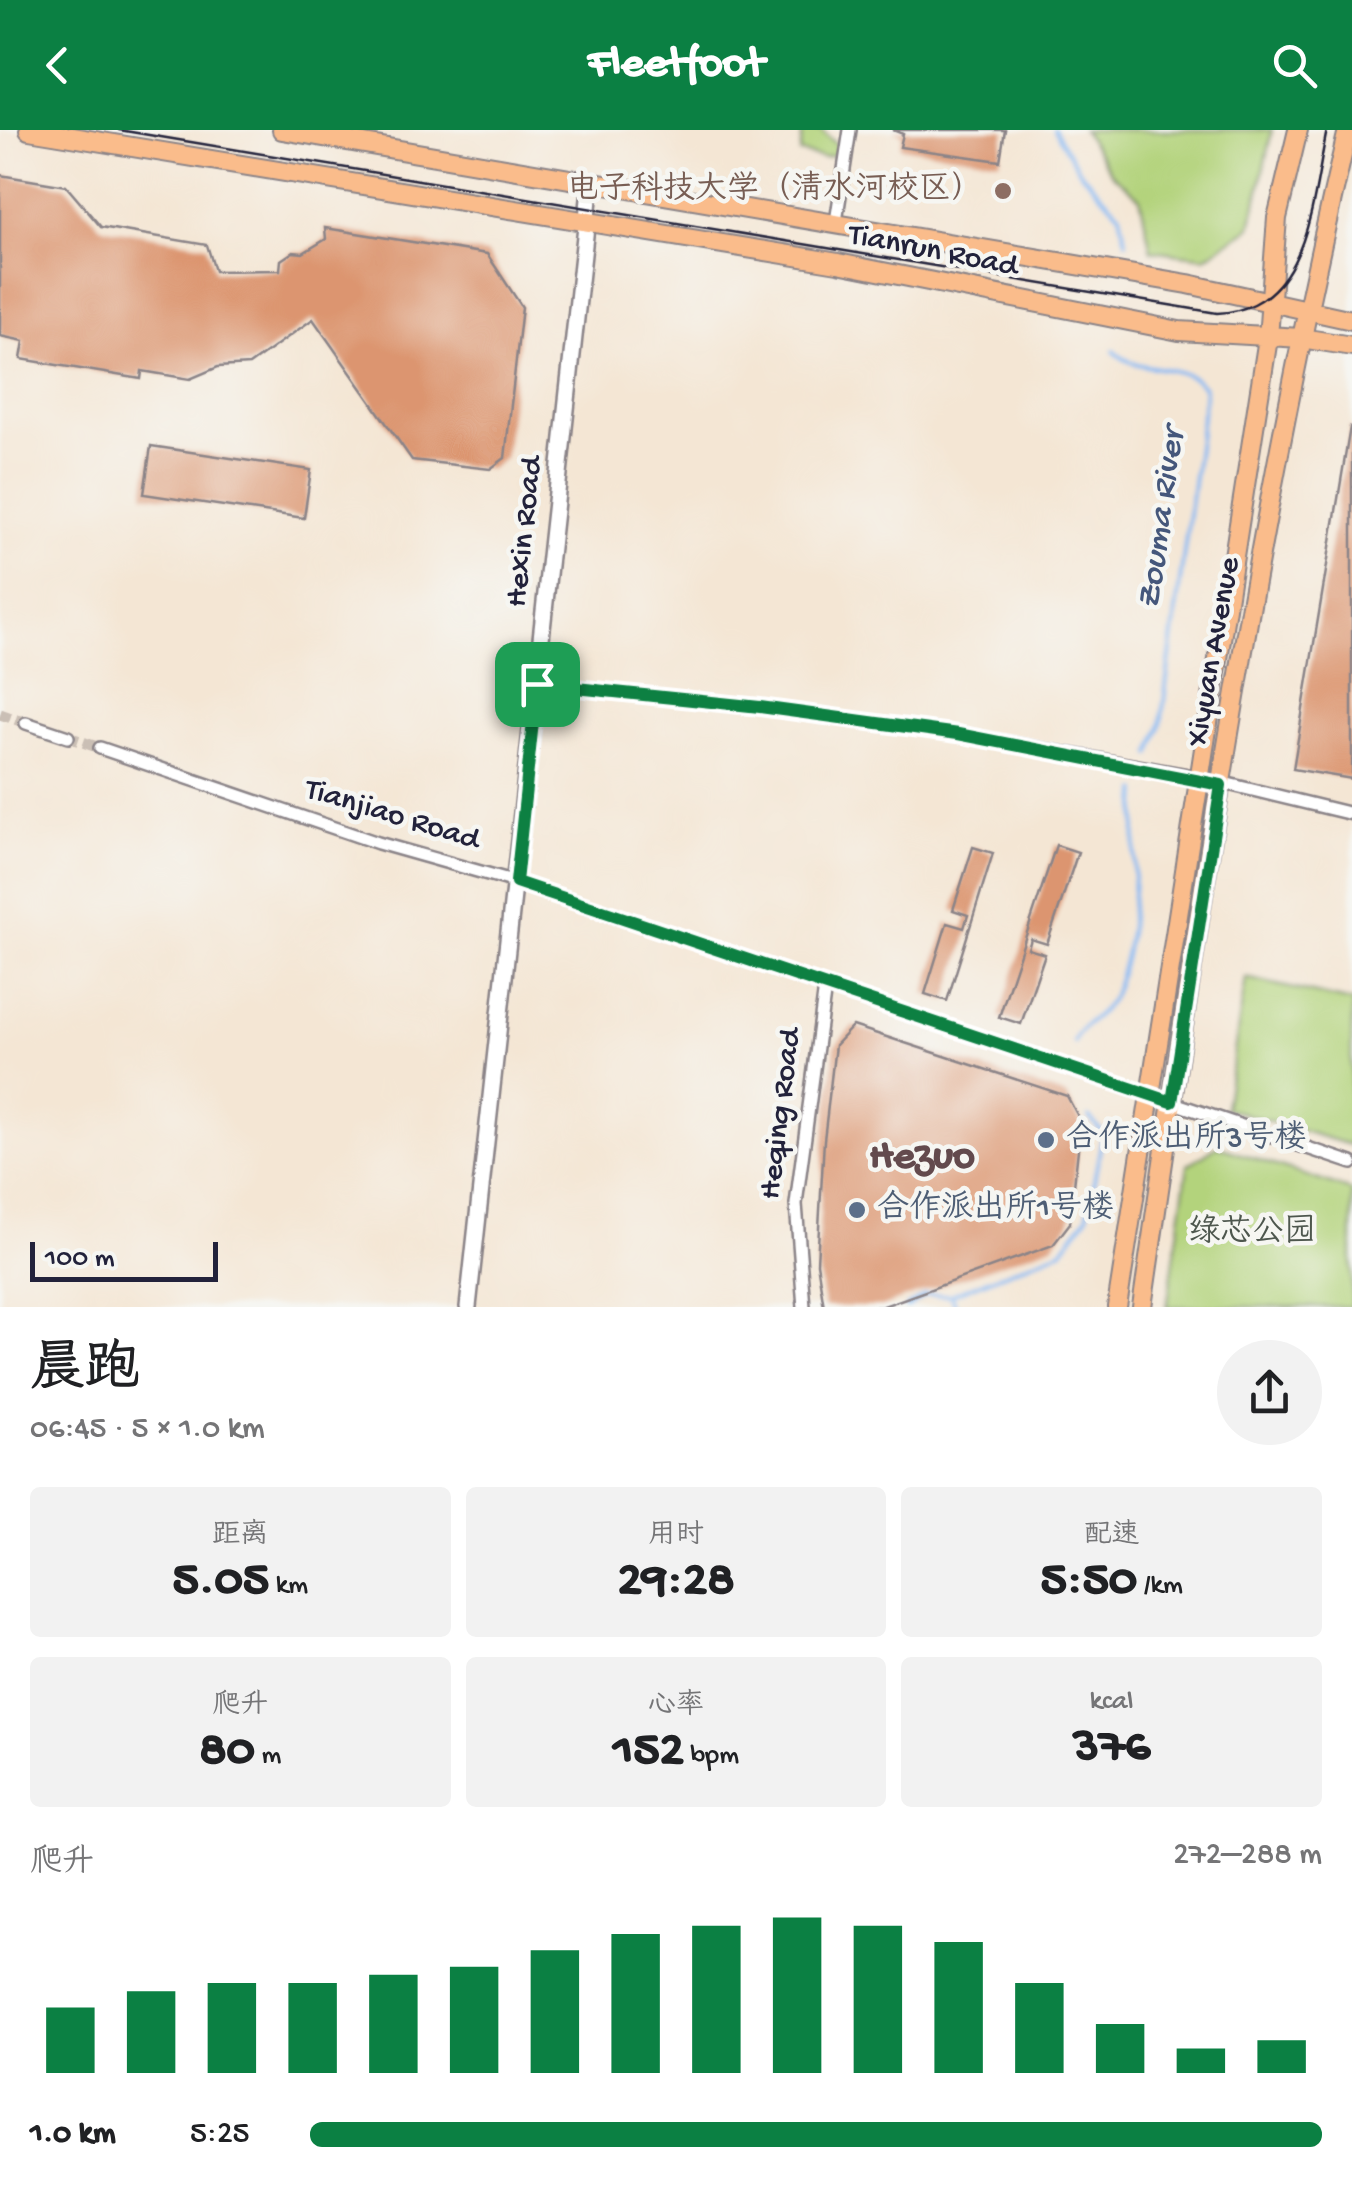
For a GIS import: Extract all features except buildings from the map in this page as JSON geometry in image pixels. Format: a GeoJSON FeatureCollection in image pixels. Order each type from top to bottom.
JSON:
{"type":"FeatureCollection","features":[{"type":"Feature","properties":{"kind":"main road","name":"Tianrun Road"},"geometry":{"type":"LineString","coordinates":[[29,130],[838,263],[1179,330],[1301,338],[1352,346]]}},
{"type":"Feature","properties":{"kind":"main road","name":"Tianrun Road"},"geometry":{"type":"LineString","coordinates":[[282,130],[1188,284],[1352,320]]}},
{"type":"Feature","properties":{"kind":"main road","name":"Xiyuan Avenue"},"geometry":{"type":"LineString","coordinates":[[1117,1307],[1268,338],[1277,218],[1298,130]]}},
{"type":"Feature","properties":{"kind":"main road","name":"Xiyuan Avenue"},"geometry":{"type":"LineString","coordinates":[[1142,1307],[1221,785],[1304,312],[1348,130]]}},
{"type":"Feature","properties":{"kind":"street"},"geometry":{"type":"LineString","coordinates":[[836,222],[850,130]]}},
{"type":"Feature","properties":{"kind":"street","name":"Hexin Road"},"geometry":{"type":"LineString","coordinates":[[468,1307],[591,181]]}},
{"type":"Feature","properties":{"kind":"street"},"geometry":{"type":"LineString","coordinates":[[537,684],[922,729],[1199,778],[1352,814]]}},
{"type":"Feature","properties":{"kind":"street"},"geometry":{"type":"LineString","coordinates":[[26,723],[68,738]]}},
{"type":"Feature","properties":{"kind":"street","name":"Tianjiao Road"},"geometry":{"type":"LineString","coordinates":[[100,748],[378,844],[516,882],[1352,1162]]}},
{"type":"Feature","properties":{"kind":"street","name":"Heqing Road"},"geometry":{"type":"LineString","coordinates":[[804,1307],[796,1204],[825,987]]}},
{"type":"Feature","properties":{"kind":"green space"},"geometry":{"type":"Polygon","coordinates":[[[803,130],[821,130],[837,145],[838,154],[824,158],[800,153],[803,130]]]}},
{"type":"Feature","properties":{"kind":"green space"},"geometry":{"type":"Polygon","coordinates":[[[1083,130],[1272,130],[1251,227],[1205,257],[1151,250],[1140,198],[1111,173],[1083,130]]]}},
{"type":"Feature","properties":{"kind":"green space"},"geometry":{"type":"Polygon","coordinates":[[[1246,978],[1352,1002],[1350,1145],[1225,1108],[1246,978]]]}},
{"type":"Feature","properties":{"kind":"green space","name":"绿芯公园"},"geometry":{"type":"Polygon","coordinates":[[[1217,1146],[1352,1191],[1352,1307],[1167,1307],[1188,1165],[1217,1146]]]}},
{"type":"Feature","properties":{"kind":"waterway","name":"Zouma River"},"geometry":{"type":"LineString","coordinates":[[1054,130],[1081,173],[1120,214],[1126,241]]}},
{"type":"Feature","properties":{"kind":"waterway","name":"Zouma River"},"geometry":{"type":"LineString","coordinates":[[1114,351],[1135,363],[1194,379],[1204,387],[1205,394],[1161,724],[1151,754]]}},
{"type":"Feature","properties":{"kind":"waterway","name":"Zouma River"},"geometry":{"type":"LineString","coordinates":[[1074,1043],[1081,1030],[1109,1002],[1121,971],[1131,921],[1138,791]]}},
{"type":"Feature","properties":{"kind":"waterway","name":"Zouma River"},"geometry":{"type":"LineString","coordinates":[[907,1307],[925,1295],[950,1295],[1062,1250],[1087,1217],[1103,1133],[1089,1117]]}},
{"type":"Feature","properties":{"kind":"waterway"},"geometry":{"type":"LineString","coordinates":[[950,1295],[957,1307]]}},
{"type":"Feature","properties":{"kind":"tunnel"},"geometry":{"type":"LineString","coordinates":[[0,714],[26,723]]}},
{"type":"Feature","properties":{"kind":"tunnel"},"geometry":{"type":"LineString","coordinates":[[68,737],[100,748]]}},
{"type":"Feature","properties":{"kind":"tram line"},"geometry":{"type":"LineString","coordinates":[[119,130],[1217,313],[1248,307],[1271,293],[1288,272],[1310,217],[1327,130]]}},
{"type":"Feature","properties":{"kind":"place","name":"电子科技大学（清水河校区）"},"geometry":{"type":"Point","coordinates":[1003,191]}},
{"type":"Feature","properties":{"kind":"place","name":"合作派出所3号楼"},"geometry":{"type":"Point","coordinates":[1046,1140]}},
{"type":"Feature","properties":{"kind":"place","name":"合作派出所1号楼"},"geometry":{"type":"Point","coordinates":[857,1210]}},
{"type":"Feature","properties":{"kind":"district","name":"Hezuo"},"geometry":{"type":"Point","coordinates":[922,1158]}},
{"type":"Feature","properties":{"kind":"route"},"geometry":{"type":"LineString","coordinates":[[537,684],[760,707],[958,734],[1221,785],[1172,1102],[516,882],[537,684]]}}]}
